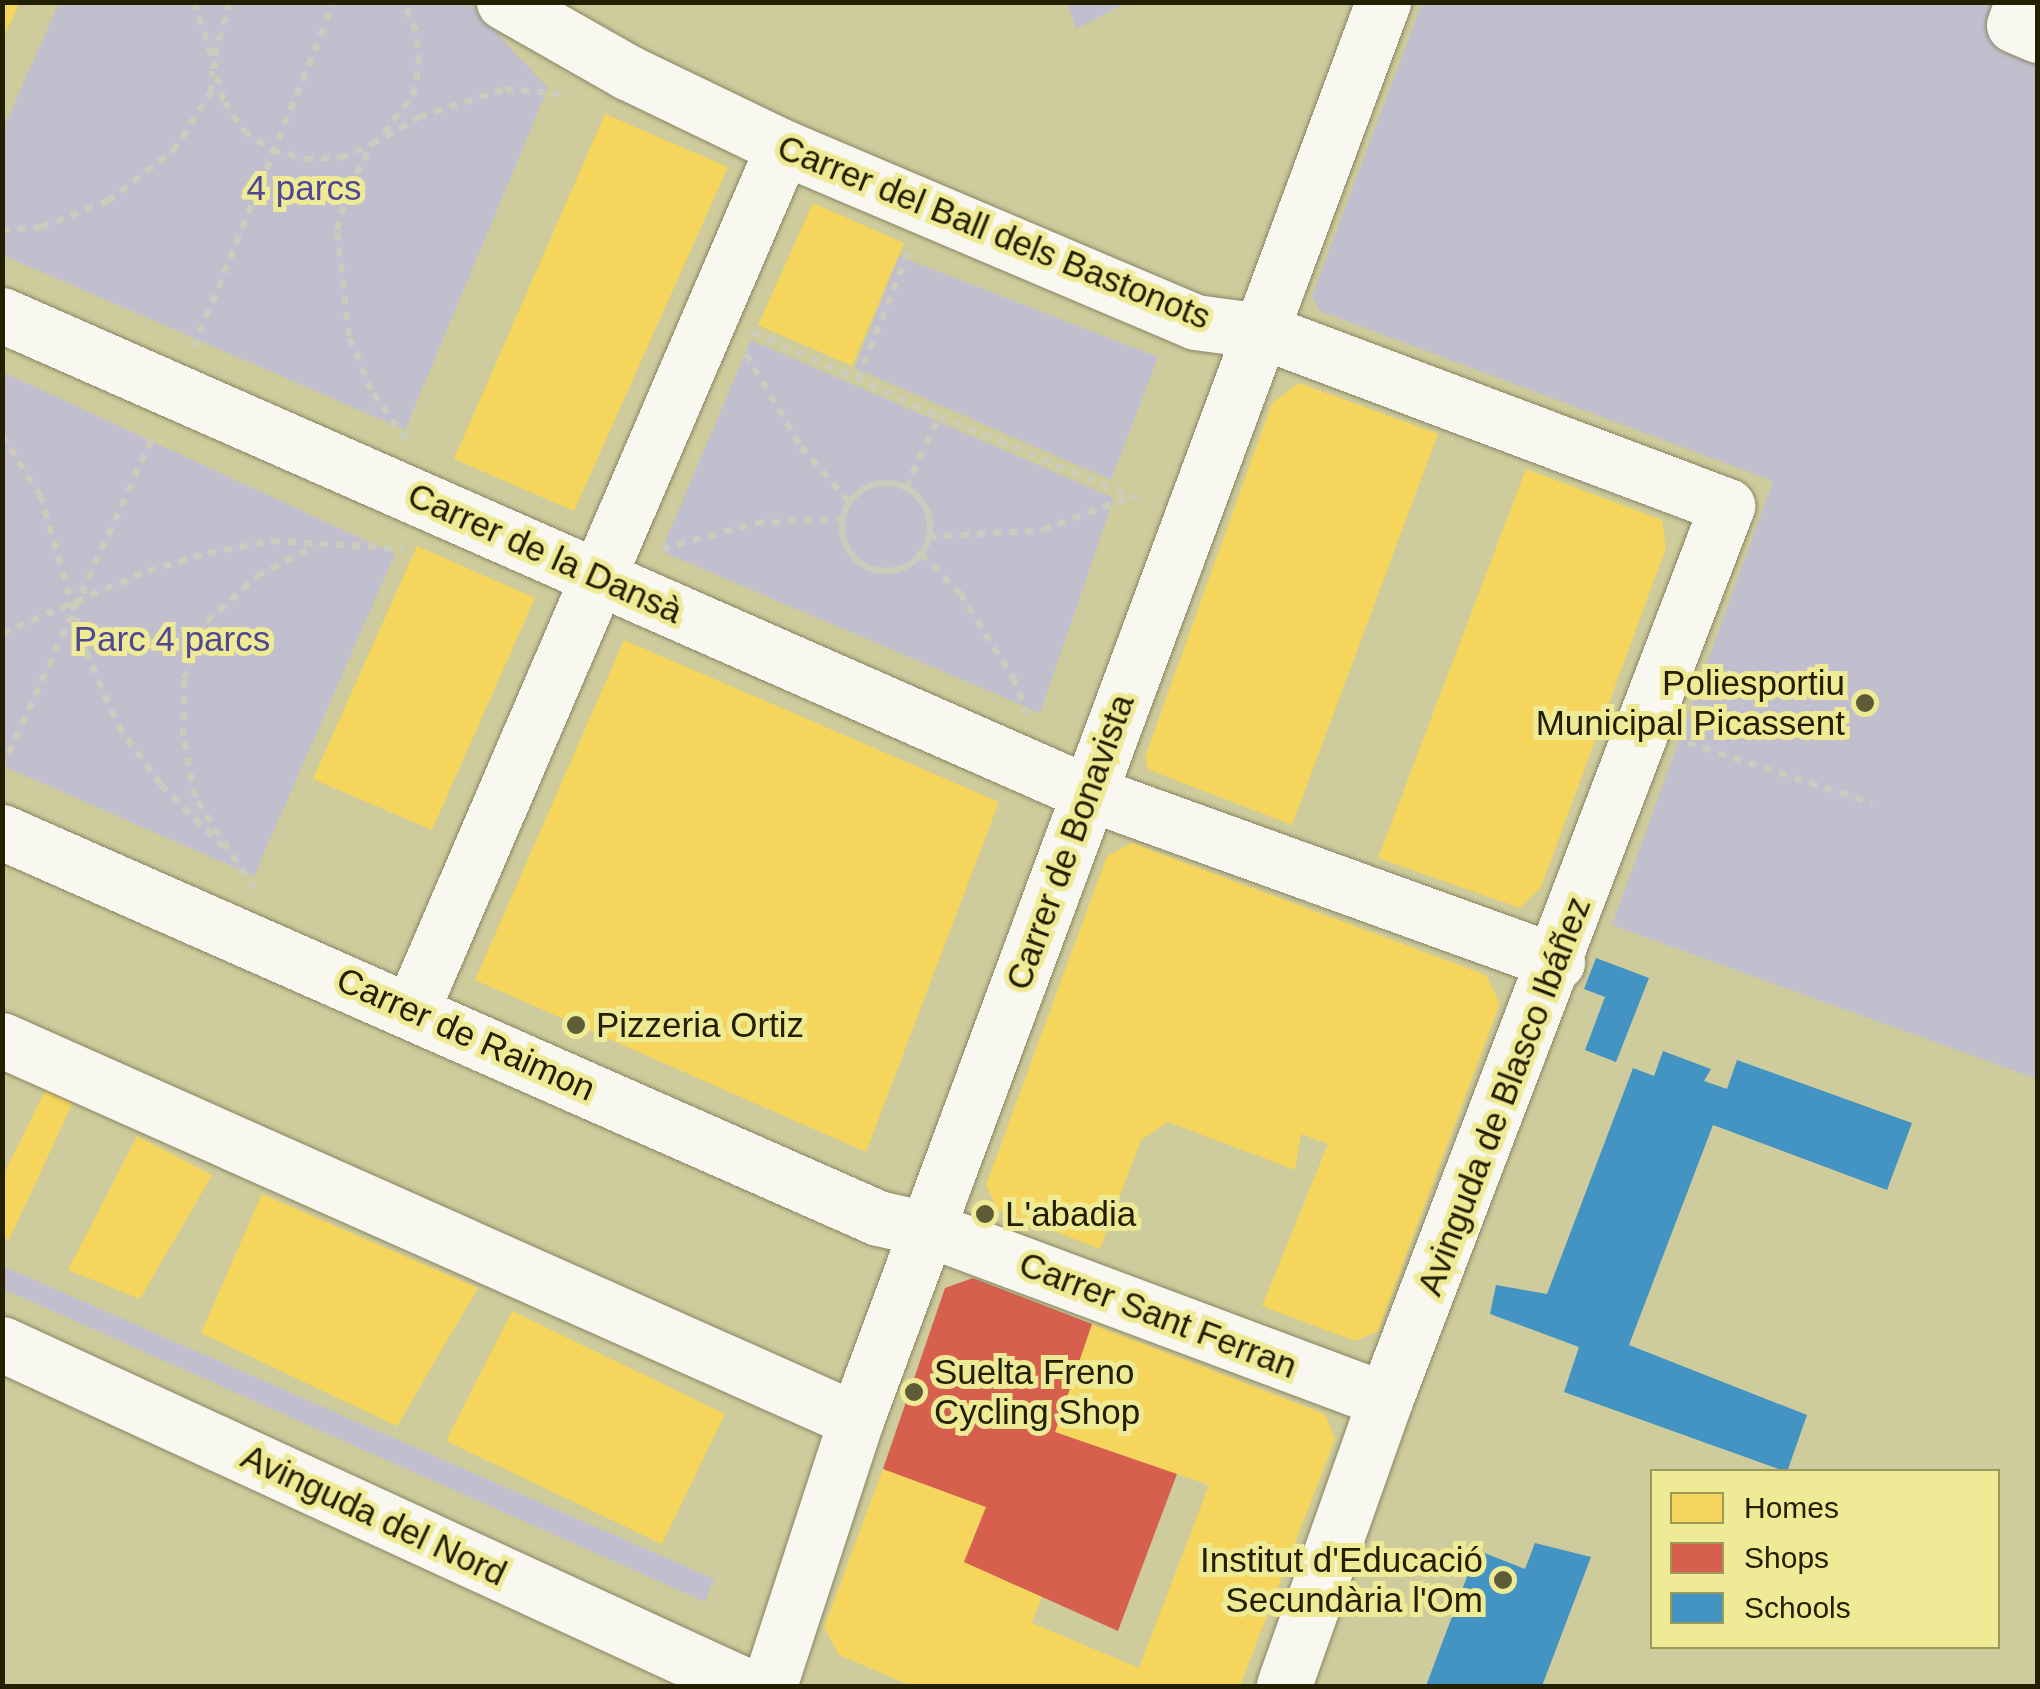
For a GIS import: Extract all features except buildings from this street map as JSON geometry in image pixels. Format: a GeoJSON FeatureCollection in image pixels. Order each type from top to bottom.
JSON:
{"type":"FeatureCollection","features":[{"type":"Feature","properties":{"kind":"street","name":"Carrer del Ball dels Bastonots"},"geometry":{"type":"LineString","coordinates":[[504,2],[627,72],[783,147],[1195,322],[1262,331],[1726,506]]}},
{"type":"Feature","properties":{"kind":"street","name":"Carrer de Bonavista"},"geometry":{"type":"LineString","coordinates":[[770,1686],[856,1420],[931,1230],[1086,792],[1383,2]]}},
{"type":"Feature","properties":{"kind":"street"},"geometry":{"type":"LineString","coordinates":[[2022,2],[2014,25],[2038,35]]}},
{"type":"Feature","properties":{"kind":"street"},"geometry":{"type":"LineString","coordinates":[[412,1009],[783,147]]}},
{"type":"Feature","properties":{"kind":"street","name":"Carrer de la Dansà"},"geometry":{"type":"LineString","coordinates":[[2,316],[1086,792],[1557,962]]}},
{"type":"Feature","properties":{"kind":"street","name":"Avinguda de Blasco Ibáñez"},"geometry":{"type":"LineString","coordinates":[[1284,1686],[1385,1400],[1557,962],[1726,506]]}},
{"type":"Feature","properties":{"kind":"street","name":"Carrer de Raimon"},"geometry":{"type":"LineString","coordinates":[[2,832],[412,1009],[878,1218],[931,1230]]}},
{"type":"Feature","properties":{"kind":"street"},"geometry":{"type":"LineString","coordinates":[[2,1040],[856,1420]]}},
{"type":"Feature","properties":{"kind":"street","name":"Carrer Sant Ferran"},"geometry":{"type":"LineString","coordinates":[[931,1230],[1385,1400]]}},
{"type":"Feature","properties":{"kind":"street","name":"Avinguda del Nord"},"geometry":{"type":"LineString","coordinates":[[2,1344],[746,1686]]}},
{"type":"Feature","properties":{"kind":"path"},"geometry":{"type":"LineString","coordinates":[[194,2],[224,102],[244,130],[272,150],[306,160],[340,158],[462,99],[505,89],[565,94],[569,84]]}},
{"type":"Feature","properties":{"kind":"path"},"geometry":{"type":"LineString","coordinates":[[2,230],[41,226],[108,202],[173,151],[211,93],[213,61],[230,2]]}},
{"type":"Feature","properties":{"kind":"path"},"geometry":{"type":"LineString","coordinates":[[194,347],[334,2]]}},
{"type":"Feature","properties":{"kind":"path"},"geometry":{"type":"LineString","coordinates":[[403,2],[416,30],[416,79],[396,123],[372,144],[337,230],[349,336],[371,390],[409,443]]}},
{"type":"Feature","properties":{"kind":"path"},"geometry":{"type":"LineString","coordinates":[[858,380],[912,243]]}},
{"type":"Feature","properties":{"kind":"path"},"geometry":{"type":"LineString","coordinates":[[744,328],[939,416],[1154,506]]}},
{"type":"Feature","properties":{"kind":"path"},"geometry":{"type":"LineString","coordinates":[[739,339],[767,398],[850,502]]}},
{"type":"Feature","properties":{"kind":"path"},"geometry":{"type":"LineString","coordinates":[[906,488],[939,416]]}},
{"type":"Feature","properties":{"kind":"path"},"geometry":{"type":"LineString","coordinates":[[2,768],[155,434]]}},
{"type":"Feature","properties":{"kind":"path"},"geometry":{"type":"LineString","coordinates":[[2,435],[40,495],[75,602],[86,651],[118,726],[161,786],[229,852]]}},
{"type":"Feature","properties":{"kind":"path"},"geometry":{"type":"LineString","coordinates":[[883,482],[906,488],[928,512],[929,537],[921,554],[898,570],[868,568],[846,548],[842,519],[850,502],[883,482]]}},
{"type":"Feature","properties":{"kind":"path"},"geometry":{"type":"LineString","coordinates":[[929,537],[1043,530],[1132,497]]}},
{"type":"Feature","properties":{"kind":"path"},"geometry":{"type":"LineString","coordinates":[[651,552],[756,523],[842,519]]}},
{"type":"Feature","properties":{"kind":"path"},"geometry":{"type":"LineString","coordinates":[[2,633],[208,554],[272,542],[404,550]]}},
{"type":"Feature","properties":{"kind":"path"},"geometry":{"type":"LineString","coordinates":[[257,894],[194,797],[183,736],[184,679],[207,620],[257,576],[315,546]]}},
{"type":"Feature","properties":{"kind":"path"},"geometry":{"type":"LineString","coordinates":[[921,554],[985,632],[1030,722]]}},
{"type":"Feature","properties":{"kind":"path"},"geometry":{"type":"LineString","coordinates":[[1644,729],[1872,803]]}},
{"type":"Feature","properties":{"kind":"green space"},"geometry":{"type":"Polygon","coordinates":[[[1067,2],[1126,2],[1126,3],[1076,29],[1067,2]]]}},
{"type":"Feature","properties":{"kind":"green space","name":"4 parcs"},"geometry":{"type":"Polygon","coordinates":[[[59,3],[469,3],[548,88],[405,430],[3,255],[3,129],[59,3]]]}},
{"type":"Feature","properties":{"kind":"green space","name":"Poliesportiu Municipal Picassent"},"geometry":{"type":"Polygon","coordinates":[[[1422,3],[2037,3],[2037,1079],[1612,925],[1773,481],[1320,311],[1312,296],[1422,3]]]}},
{"type":"Feature","properties":{"kind":"green space"},"geometry":{"type":"Polygon","coordinates":[[[899,256],[1158,357],[1111,480],[855,368],[899,256]]]}},
{"type":"Feature","properties":{"kind":"green space"},"geometry":{"type":"Polygon","coordinates":[[[751,340],[1114,498],[1040,713],[661,551],[751,340]]]}},
{"type":"Feature","properties":{"kind":"green space","name":"Parc 4 parcs"},"geometry":{"type":"Polygon","coordinates":[[[3,372],[395,554],[254,876],[3,766],[3,372]]]}},
{"type":"Feature","properties":{"kind":"green space"},"geometry":{"type":"Polygon","coordinates":[[[3,1266],[714,1579],[705,1602],[3,1289],[3,1266]]]}},
{"type":"Feature","properties":{"kind":"place","name":"Poliesportiu Municipal Picassent"},"geometry":{"type":"Point","coordinates":[1865,703]}},
{"type":"Feature","properties":{"kind":"place","name":"Pizzeria Ortiz"},"geometry":{"type":"Point","coordinates":[576,1025]}},
{"type":"Feature","properties":{"kind":"place","name":"L'abadia"},"geometry":{"type":"Point","coordinates":[985,1214]}},
{"type":"Feature","properties":{"kind":"place","name":"Suelta Freno Cycling Shop"},"geometry":{"type":"Point","coordinates":[914,1392]}},
{"type":"Feature","properties":{"kind":"place","name":"Institut d'Educació Secundària l'Om"},"geometry":{"type":"Point","coordinates":[1503,1580]}}]}
